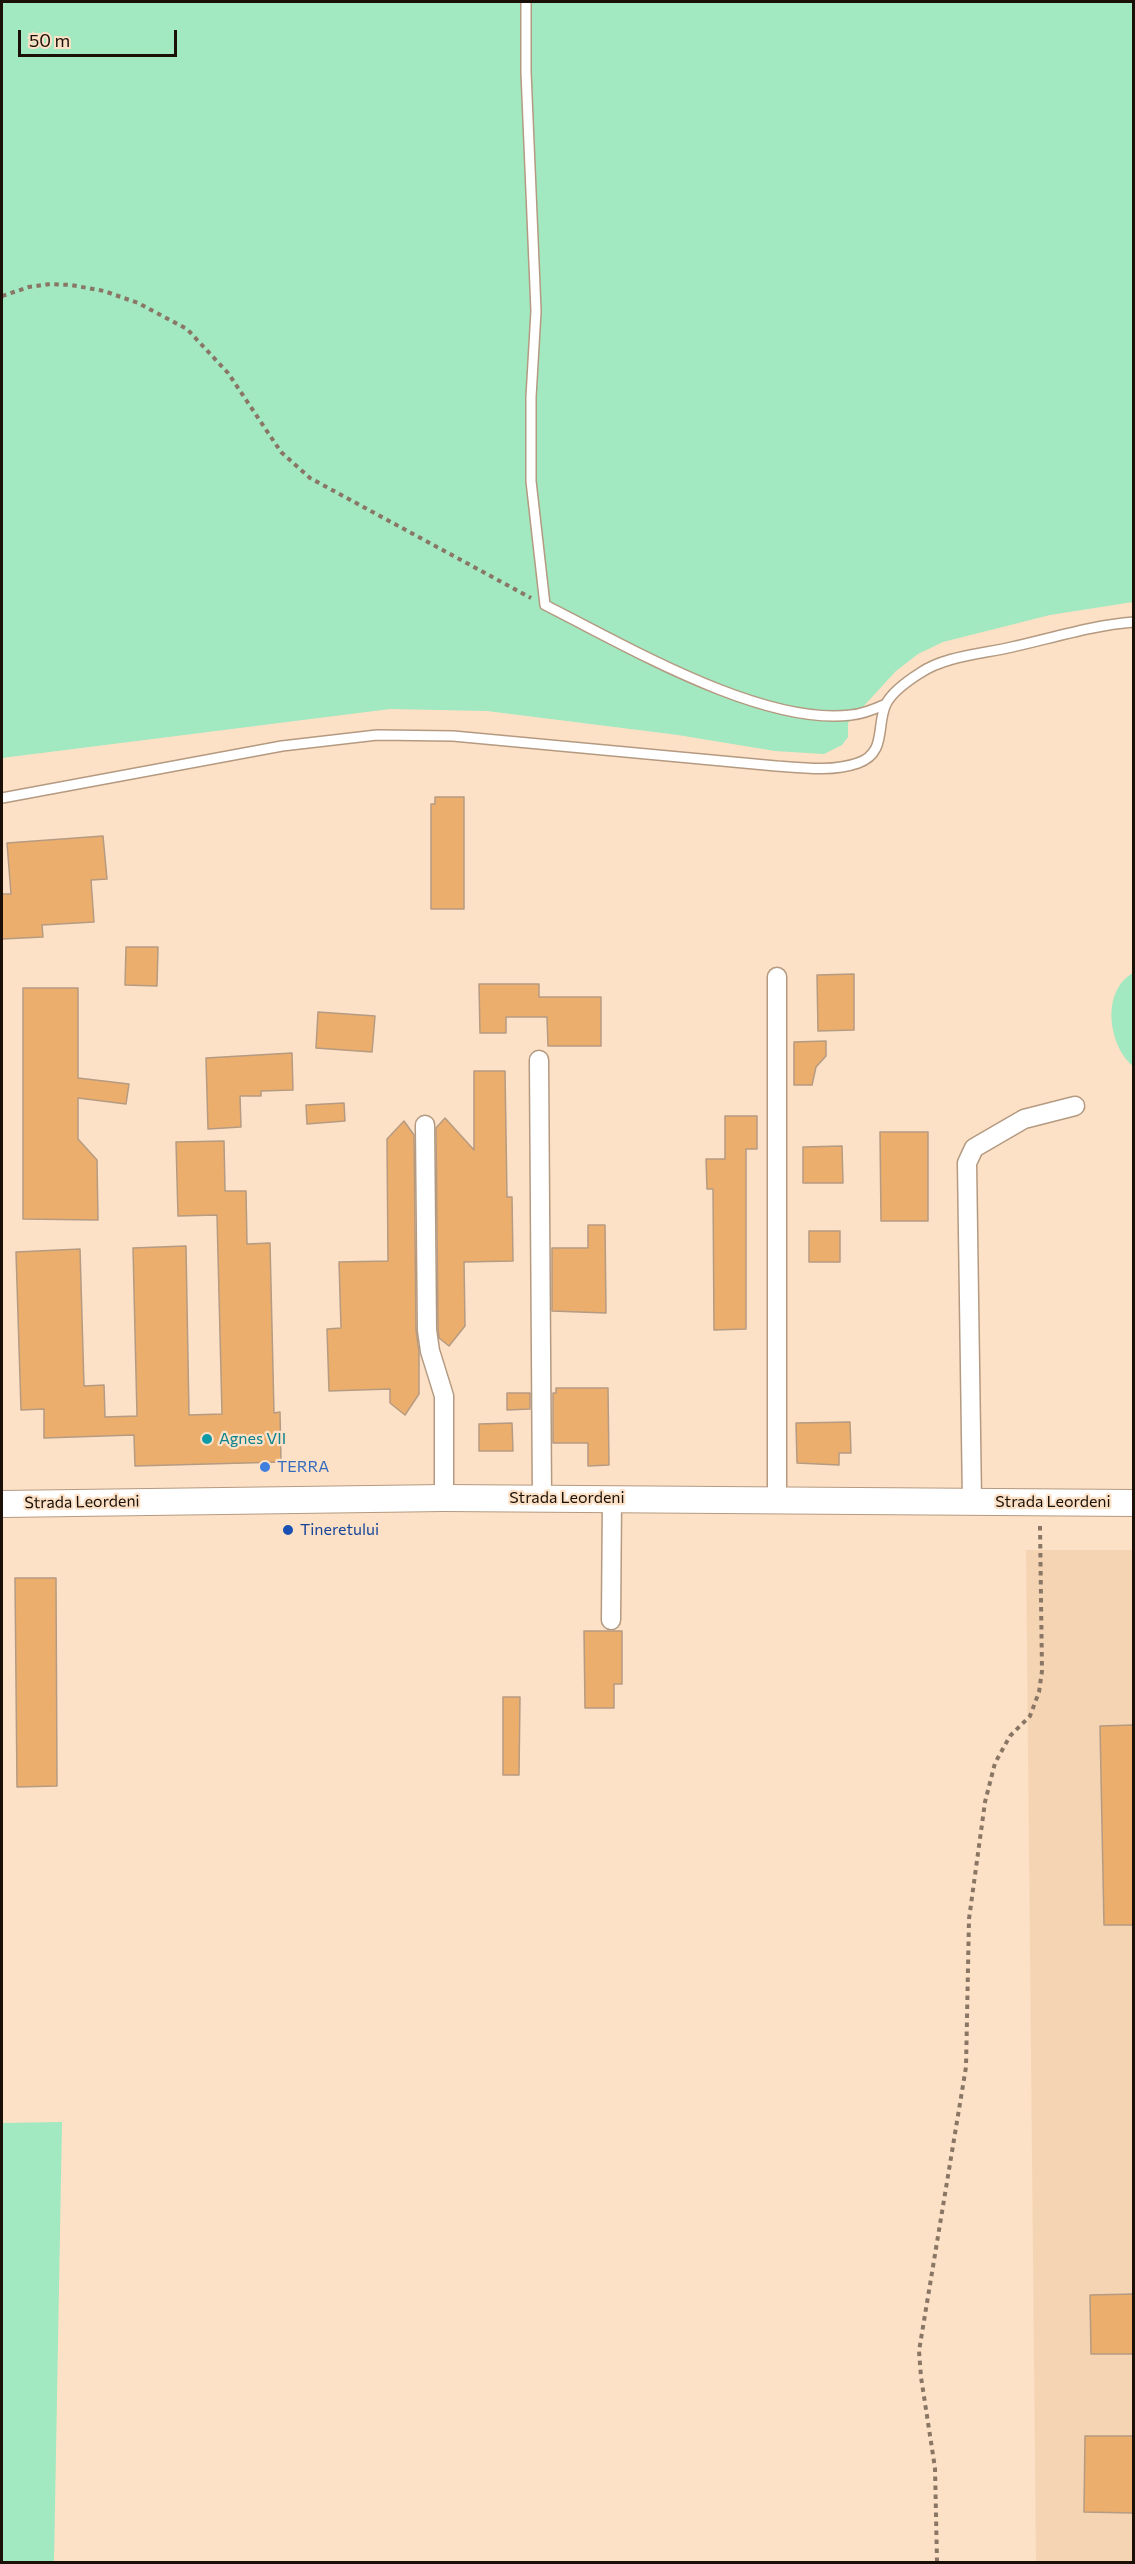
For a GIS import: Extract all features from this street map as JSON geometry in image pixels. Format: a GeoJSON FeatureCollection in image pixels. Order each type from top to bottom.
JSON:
{"type":"FeatureCollection","features":[{"type":"Feature","properties":{"kind":"main road","name":"Strada Leordeni"},"geometry":{"type":"LineString","coordinates":[[2,1504],[444,1498],[1134,1503]]}},
{"type":"Feature","properties":{"kind":"street"},"geometry":{"type":"LineString","coordinates":[[777,977],[777,1499]]}},
{"type":"Feature","properties":{"kind":"street"},"geometry":{"type":"LineString","coordinates":[[539,1060],[542,1498]]}},
{"type":"Feature","properties":{"kind":"street"},"geometry":{"type":"LineString","coordinates":[[972,1502],[967,1163],[974,1148],[1006,1128],[1024,1119],[1074,1106]]}},
{"type":"Feature","properties":{"kind":"street"},"geometry":{"type":"LineString","coordinates":[[425,1125],[427,1329],[430,1351],[444,1396],[444,1498]]}},
{"type":"Feature","properties":{"kind":"street"},"geometry":{"type":"LineString","coordinates":[[611,1620],[612,1498]]}},
{"type":"Feature","properties":{"kind":"lane"},"geometry":{"type":"LineString","coordinates":[[526,2],[526,72],[536,311],[531,397],[531,482],[545,605],[706,684],[790,711],[826,715],[851,715],[886,704],[905,684],[937,664],[1134,622]]}},
{"type":"Feature","properties":{"kind":"lane"},"geometry":{"type":"LineString","coordinates":[[2,798],[282,746],[377,735],[453,736],[776,766],[843,767],[861,762],[874,751],[881,735],[886,704]]}},
{"type":"Feature","properties":{"kind":"path"},"geometry":{"type":"LineString","coordinates":[[2,296],[40,285],[71,285],[104,291],[138,303],[187,329],[228,373],[280,452],[310,478],[545,605]]}},
{"type":"Feature","properties":{"kind":"path"},"geometry":{"type":"LineString","coordinates":[[937,2562],[935,2468],[921,2377],[920,2351],[966,2067],[969,1919],[985,1802],[995,1763],[1010,1736],[1030,1716],[1039,1692],[1042,1671],[1040,1502]]}},
{"type":"Feature","properties":{"kind":"shaded area"},"geometry":{"type":"Polygon","coordinates":[[[1026,1550],[1133,1550],[1133,2562],[1036,2562],[1026,1550]]]}},
{"type":"Feature","properties":{"kind":"green space"},"geometry":{"type":"Polygon","coordinates":[[[2,2],[1133,2],[1133,602],[1050,615],[943,642],[918,654],[896,671],[848,723],[848,737],[842,745],[824,754],[775,751],[678,735],[487,711],[390,709],[2,758],[2,2]]]}},
{"type":"Feature","properties":{"kind":"green space"},"geometry":{"type":"Polygon","coordinates":[[[1133,973],[1133,1066],[1118,1045],[1114,1032],[1112,1005],[1123,981],[1133,973]]]}},
{"type":"Feature","properties":{"kind":"green space"},"geometry":{"type":"Polygon","coordinates":[[[62,2122],[54,2562],[2,2562],[2,2123],[62,2122]]]}},
{"type":"Feature","properties":{"kind":"building"},"geometry":{"type":"Polygon","coordinates":[[[435,797],[464,797],[464,909],[431,909],[431,804],[435,804],[435,797]]]}},
{"type":"Feature","properties":{"kind":"building"},"geometry":{"type":"Polygon","coordinates":[[[103,836],[107,879],[91,880],[94,922],[42,925],[43,937],[2,939],[2,894],[11,894],[7,843],[103,836]]]}},
{"type":"Feature","properties":{"kind":"building"},"geometry":{"type":"Polygon","coordinates":[[[126,947],[158,947],[157,986],[125,985],[126,947]]]}},
{"type":"Feature","properties":{"kind":"building"},"geometry":{"type":"Polygon","coordinates":[[[854,974],[854,1030],[818,1031],[817,975],[854,974]]]}},
{"type":"Feature","properties":{"kind":"building"},"geometry":{"type":"Polygon","coordinates":[[[479,984],[539,984],[539,997],[601,997],[601,1046],[548,1046],[547,1017],[506,1017],[506,1033],[480,1033],[479,984]]]}},
{"type":"Feature","properties":{"kind":"building"},"geometry":{"type":"Polygon","coordinates":[[[23,988],[78,988],[78,1078],[129,1084],[126,1104],[78,1098],[78,1139],[97,1160],[98,1220],[23,1219],[23,988]]]}},
{"type":"Feature","properties":{"kind":"building"},"geometry":{"type":"Polygon","coordinates":[[[318,1012],[375,1016],[372,1052],[316,1048],[318,1012]]]}},
{"type":"Feature","properties":{"kind":"building"},"geometry":{"type":"Polygon","coordinates":[[[826,1041],[826,1056],[816,1067],[812,1085],[794,1085],[794,1042],[826,1041]]]}},
{"type":"Feature","properties":{"kind":"building"},"geometry":{"type":"Polygon","coordinates":[[[292,1053],[293,1090],[261,1091],[261,1096],[240,1096],[241,1127],[208,1129],[206,1058],[292,1053]]]}},
{"type":"Feature","properties":{"kind":"building"},"geometry":{"type":"Polygon","coordinates":[[[474,1071],[505,1071],[507,1197],[512,1197],[513,1261],[464,1262],[465,1326],[449,1346],[439,1338],[438,1329],[436,1128],[445,1118],[474,1150],[474,1071]]]}},
{"type":"Feature","properties":{"kind":"building"},"geometry":{"type":"Polygon","coordinates":[[[344,1103],[345,1121],[307,1124],[306,1105],[344,1103]]]}},
{"type":"Feature","properties":{"kind":"building"},"geometry":{"type":"Polygon","coordinates":[[[725,1116],[757,1116],[757,1149],[746,1149],[746,1329],[714,1330],[713,1189],[707,1189],[706,1159],[725,1159],[725,1116]]]}},
{"type":"Feature","properties":{"kind":"building"},"geometry":{"type":"Polygon","coordinates":[[[404,1121],[414,1135],[416,1330],[419,1352],[419,1394],[405,1415],[390,1403],[390,1389],[329,1391],[327,1329],[341,1328],[339,1262],[388,1261],[387,1139],[404,1121]]]}},
{"type":"Feature","properties":{"kind":"building"},"geometry":{"type":"Polygon","coordinates":[[[880,1132],[928,1132],[928,1221],[881,1221],[880,1132]]]}},
{"type":"Feature","properties":{"kind":"building"},"geometry":{"type":"Polygon","coordinates":[[[224,1141],[225,1191],[246,1191],[247,1244],[270,1243],[274,1413],[280,1412],[281,1462],[135,1466],[134,1435],[44,1438],[44,1409],[21,1410],[16,1252],[80,1249],[84,1386],[104,1385],[105,1417],[137,1416],[133,1248],[186,1246],[189,1415],[222,1414],[217,1215],[178,1216],[176,1142],[224,1141]]]}},
{"type":"Feature","properties":{"kind":"building"},"geometry":{"type":"Polygon","coordinates":[[[842,1146],[843,1183],[803,1183],[803,1147],[842,1146]]]}},
{"type":"Feature","properties":{"kind":"building"},"geometry":{"type":"Polygon","coordinates":[[[588,1225],[605,1225],[606,1313],[552,1311],[552,1248],[588,1248],[588,1225]]]}},
{"type":"Feature","properties":{"kind":"building"},"geometry":{"type":"Polygon","coordinates":[[[809,1231],[840,1231],[840,1262],[809,1262],[809,1231]]]}},
{"type":"Feature","properties":{"kind":"building"},"geometry":{"type":"Polygon","coordinates":[[[556,1388],[608,1388],[609,1465],[588,1466],[588,1443],[553,1443],[553,1393],[556,1393],[556,1388]]]}},
{"type":"Feature","properties":{"kind":"building"},"geometry":{"type":"Polygon","coordinates":[[[507,1393],[530,1393],[530,1409],[507,1410],[507,1393]]]}},
{"type":"Feature","properties":{"kind":"building"},"geometry":{"type":"Polygon","coordinates":[[[850,1422],[851,1453],[839,1453],[839,1465],[797,1463],[796,1423],[850,1422]]]}},
{"type":"Feature","properties":{"kind":"building"},"geometry":{"type":"Polygon","coordinates":[[[512,1423],[513,1451],[479,1451],[479,1424],[512,1423]]]}},
{"type":"Feature","properties":{"kind":"building"},"geometry":{"type":"Polygon","coordinates":[[[15,1578],[56,1578],[57,1786],[17,1787],[15,1578]]]}},
{"type":"Feature","properties":{"kind":"building"},"geometry":{"type":"Polygon","coordinates":[[[584,1631],[622,1631],[622,1684],[614,1684],[614,1708],[585,1708],[584,1631]]]}},
{"type":"Feature","properties":{"kind":"building"},"geometry":{"type":"Polygon","coordinates":[[[503,1697],[520,1697],[519,1775],[503,1775],[503,1697]]]}},
{"type":"Feature","properties":{"kind":"building"},"geometry":{"type":"Polygon","coordinates":[[[1134,1725],[1134,1925],[1104,1925],[1100,1726],[1134,1725]]]}},
{"type":"Feature","properties":{"kind":"building"},"geometry":{"type":"Polygon","coordinates":[[[1134,2294],[1134,2354],[1091,2354],[1090,2295],[1134,2294]]]}},
{"type":"Feature","properties":{"kind":"building"},"geometry":{"type":"Polygon","coordinates":[[[1085,2436],[1134,2436],[1134,2513],[1084,2512],[1085,2436]]]}},
{"type":"Feature","properties":{"kind":"place","name":"Agnes VII"},"geometry":{"type":"Point","coordinates":[207,1439]}},
{"type":"Feature","properties":{"kind":"place","name":"TERRA"},"geometry":{"type":"Point","coordinates":[265,1467]}},
{"type":"Feature","properties":{"kind":"place","name":"Tineretului"},"geometry":{"type":"Point","coordinates":[288,1530]}}]}
